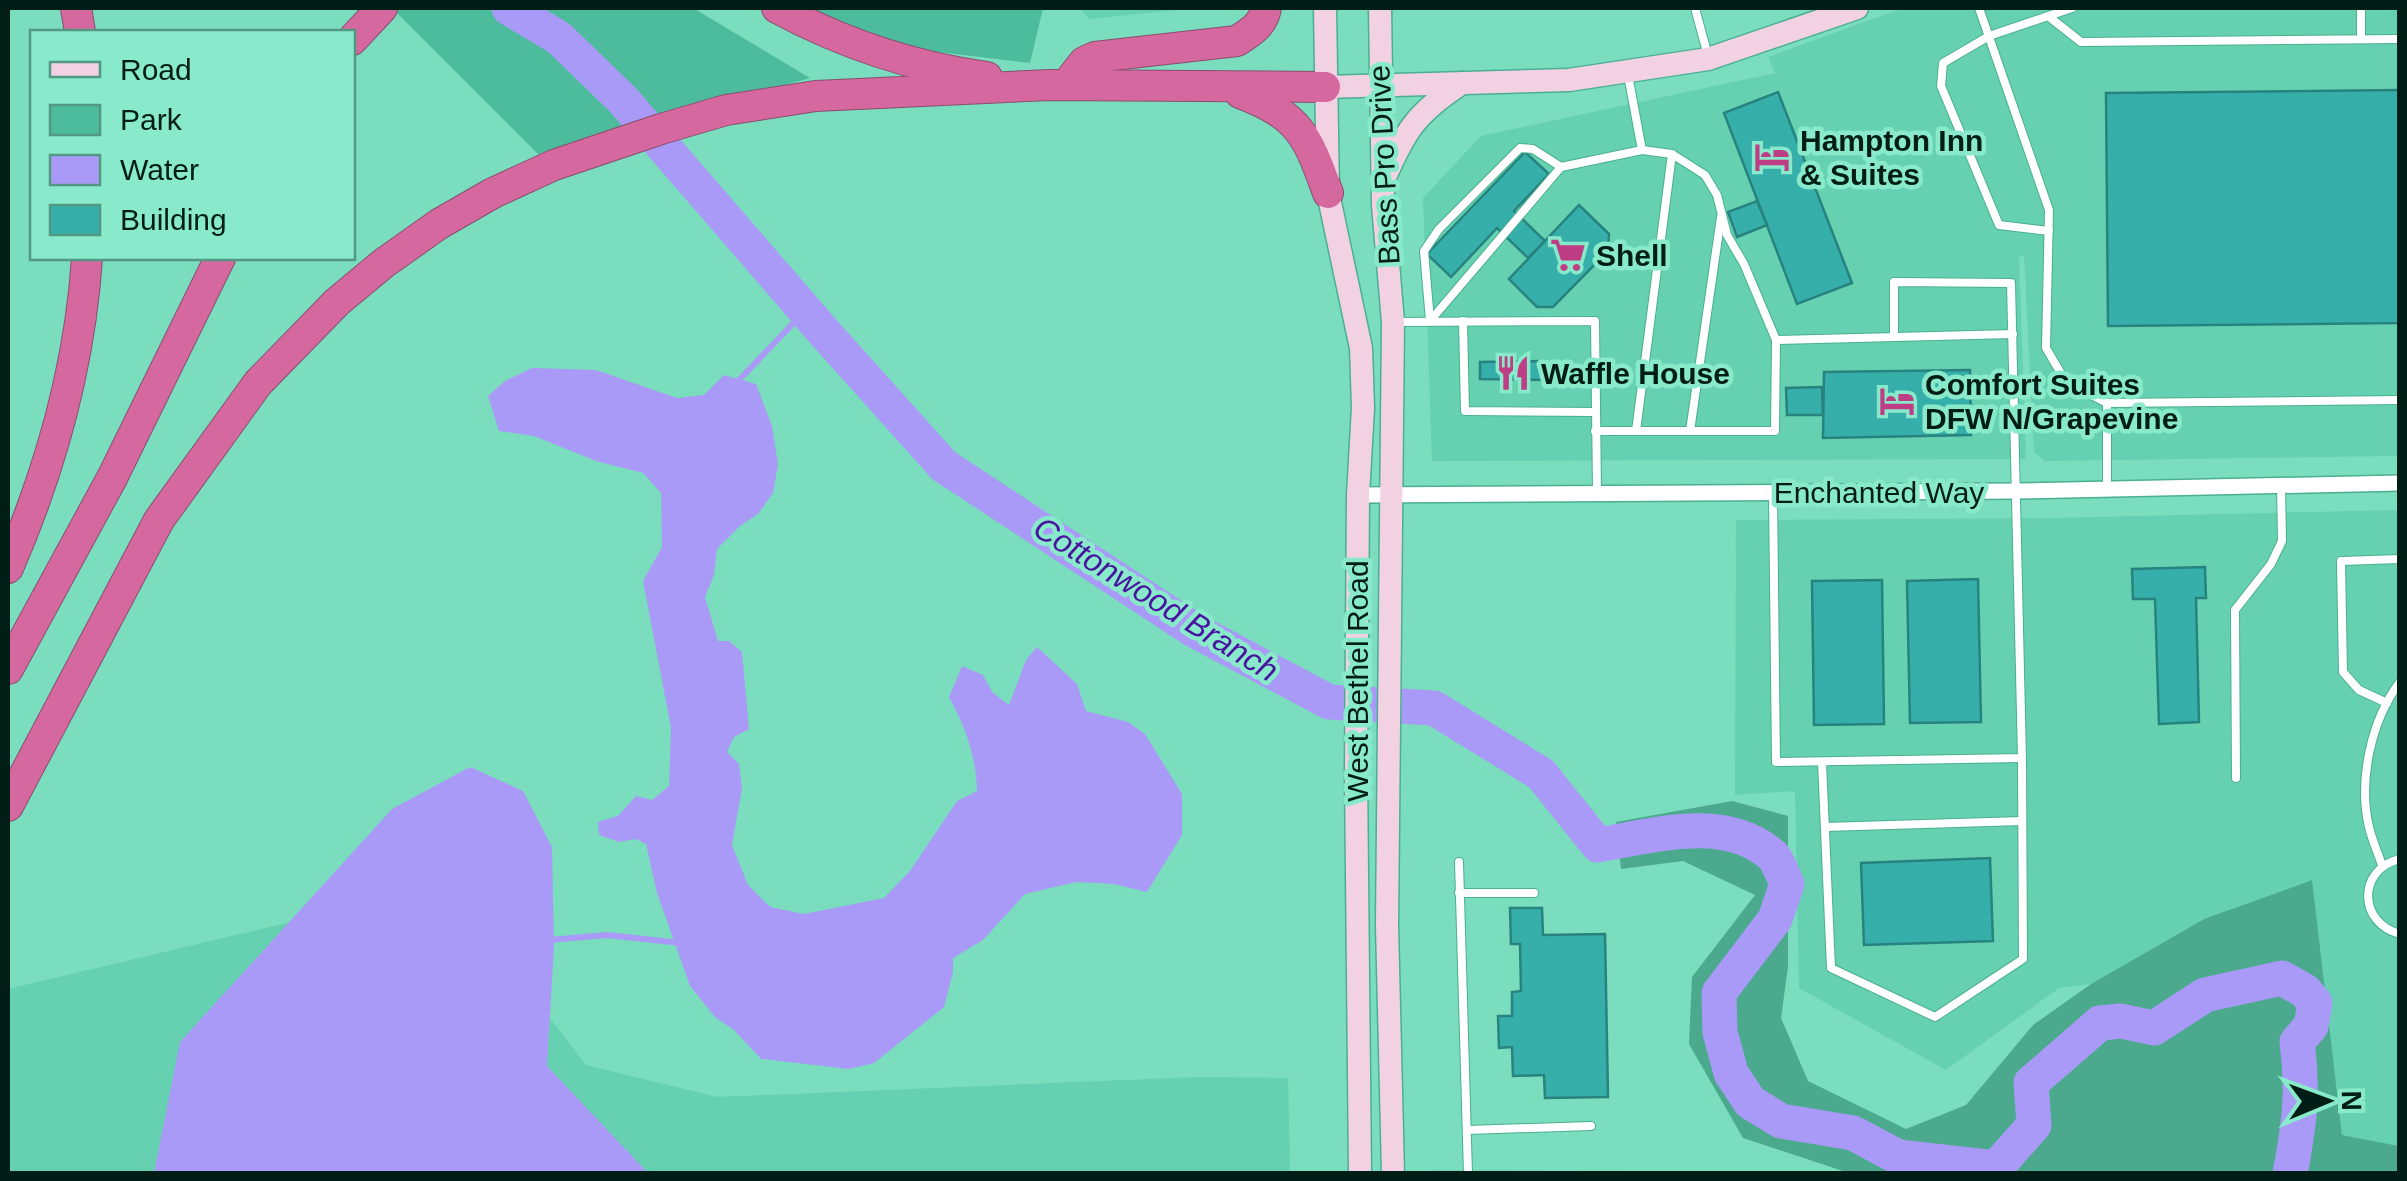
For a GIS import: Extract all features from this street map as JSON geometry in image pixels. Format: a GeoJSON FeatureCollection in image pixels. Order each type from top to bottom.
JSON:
{"type":"FeatureCollection","features":[{"type":"Feature","properties":{"kind":"highway"},"geometry":{"type":"LineString","coordinates":[[355,37],[382,8]]}},
{"type":"Feature","properties":{"kind":"highway"},"geometry":{"type":"LineString","coordinates":[[777,8],[862,47],[919,64],[1058,85]]}},
{"type":"Feature","properties":{"kind":"highway"},"geometry":{"type":"LineString","coordinates":[[1058,85],[1095,57],[1236,41],[1254,30],[1264,18],[1266,8]]}},
{"type":"Feature","properties":{"kind":"highway"},"geometry":{"type":"LineString","coordinates":[[8,806],[159,520],[258,383],[336,302],[452,216],[554,165],[726,110],[816,96],[1058,85],[1325,87]]}},
{"type":"Feature","properties":{"kind":"highway"},"geometry":{"type":"LineString","coordinates":[[1224,87],[1289,116],[1317,161],[1328,193]]}},
{"type":"Feature","properties":{"kind":"highway"},"geometry":{"type":"LineString","coordinates":[[8,568],[25,529],[72,370],[87,260]]}},
{"type":"Feature","properties":{"kind":"highway"},"geometry":{"type":"LineString","coordinates":[[8,669],[112,478],[219,260]]}},
{"type":"Feature","properties":{"kind":"main road","name":"Bass Pro Drive"},"geometry":{"type":"LineString","coordinates":[[1325,8],[1328,193]]}},
{"type":"Feature","properties":{"kind":"main road","name":"Bass Pro Drive"},"geometry":{"type":"LineString","coordinates":[[1380,8],[1378,84],[1393,322]]}},
{"type":"Feature","properties":{"kind":"main road"},"geometry":{"type":"LineString","coordinates":[[1325,87],[1568,80],[1708,59],[1857,8]]}},
{"type":"Feature","properties":{"kind":"main road"},"geometry":{"type":"LineString","coordinates":[[1383,182],[1408,128],[1439,98],[1462,83]]}},
{"type":"Feature","properties":{"kind":"main road","name":"West Bethel Road"},"geometry":{"type":"LineString","coordinates":[[1328,193],[1361,348],[1363,408],[1358,495],[1356,774],[1360,1174]]}},
{"type":"Feature","properties":{"kind":"main road","name":"West Bethel Road"},"geometry":{"type":"LineString","coordinates":[[1393,322],[1387,926],[1393,1174]]}},
{"type":"Feature","properties":{"kind":"street","name":"Enchanted Way"},"geometry":{"type":"LineString","coordinates":[[1358,495],[2017,491],[2400,483]]}},
{"type":"Feature","properties":{"kind":"lane"},"geometry":{"type":"LineString","coordinates":[[1695,8],[1708,59]]}},
{"type":"Feature","properties":{"kind":"lane"},"geometry":{"type":"LineString","coordinates":[[1979,8],[2050,210],[2046,348],[2066,382],[2106,403],[2400,400]]}},
{"type":"Feature","properties":{"kind":"lane"},"geometry":{"type":"LineString","coordinates":[[2049,230],[1999,225],[1941,86],[1943,63],[1989,36],[2072,8]]}},
{"type":"Feature","properties":{"kind":"lane"},"geometry":{"type":"LineString","coordinates":[[2360,8],[2361,39]]}},
{"type":"Feature","properties":{"kind":"lane"},"geometry":{"type":"LineString","coordinates":[[2048,16],[2082,42],[2400,39]]}},
{"type":"Feature","properties":{"kind":"lane"},"geometry":{"type":"LineString","coordinates":[[1628,71],[1642,150]]}},
{"type":"Feature","properties":{"kind":"lane"},"geometry":{"type":"LineString","coordinates":[[1430,322],[1424,251],[1439,230],[1520,148],[1533,148],[1561,168]]}},
{"type":"Feature","properties":{"kind":"lane"},"geometry":{"type":"LineString","coordinates":[[1430,322],[1561,168],[1642,150],[1672,154],[1705,175],[1717,195],[1727,235],[1776,340],[1775,431],[1595,431]]}},
{"type":"Feature","properties":{"kind":"lane"},"geometry":{"type":"LineString","coordinates":[[1636,431],[1672,154]]}},
{"type":"Feature","properties":{"kind":"lane"},"geometry":{"type":"LineString","coordinates":[[1690,431],[1722,213]]}},
{"type":"Feature","properties":{"kind":"lane"},"geometry":{"type":"LineString","coordinates":[[1822,762],[1832,968],[1935,1017],[2022,959],[2012,283],[1894,282],[1894,337]]}},
{"type":"Feature","properties":{"kind":"lane"},"geometry":{"type":"LineString","coordinates":[[1393,322],[1594,322],[1596,493]]}},
{"type":"Feature","properties":{"kind":"lane"},"geometry":{"type":"LineString","coordinates":[[1463,322],[1464,411],[1595,412]]}},
{"type":"Feature","properties":{"kind":"lane"},"geometry":{"type":"LineString","coordinates":[[1776,340],[2013,334]]}},
{"type":"Feature","properties":{"kind":"lane"},"geometry":{"type":"LineString","coordinates":[[2106,403],[2108,489]]}},
{"type":"Feature","properties":{"kind":"lane"},"geometry":{"type":"LineString","coordinates":[[2236,778],[2235,610],[2271,564],[2282,541],[2281,484]]}},
{"type":"Feature","properties":{"kind":"lane"},"geometry":{"type":"LineString","coordinates":[[1773,493],[1776,762],[2022,758]]}},
{"type":"Feature","properties":{"kind":"lane"},"geometry":{"type":"LineString","coordinates":[[2387,704],[2359,690],[2342,672],[2341,561],[2400,559]]}},
{"type":"Feature","properties":{"kind":"lane"},"geometry":{"type":"LineString","coordinates":[[2382,865],[2368,826],[2365,778],[2376,725],[2400,682]]}},
{"type":"Feature","properties":{"kind":"lane"},"geometry":{"type":"LineString","coordinates":[[1824,827],[2022,821]]}},
{"type":"Feature","properties":{"kind":"lane"},"geometry":{"type":"LineString","coordinates":[[2400,859],[2382,865],[2373,875],[2367,900],[2376,922],[2400,934]]}},
{"type":"Feature","properties":{"kind":"lane"},"geometry":{"type":"LineString","coordinates":[[1459,862],[1468,1174]]}},
{"type":"Feature","properties":{"kind":"lane"},"geometry":{"type":"LineString","coordinates":[[1459,892],[1534,894]]}},
{"type":"Feature","properties":{"kind":"lane"},"geometry":{"type":"LineString","coordinates":[[1467,1130],[1591,1126]]}},
{"type":"Feature","properties":{"kind":"shaded area"},"geometry":{"type":"Polygon","coordinates":[[[1080,8],[1196,8],[1089,19],[1080,8]]]}},
{"type":"Feature","properties":{"kind":"shaded area"},"geometry":{"type":"Polygon","coordinates":[[[1903,8],[2399,8],[2399,456],[2045,461],[2034,452],[2024,256],[2019,257],[2026,459],[1432,461],[1423,198],[1481,136],[1775,73],[1768,57],[1903,8]]]}},
{"type":"Feature","properties":{"kind":"shaded area"},"geometry":{"type":"Polygon","coordinates":[[[2399,510],[2399,1146],[2342,1135],[2311,880],[2204,919],[2091,984],[2059,988],[1946,1070],[1799,988],[1795,791],[1735,795],[1736,520],[2399,510]]]}},
{"type":"Feature","properties":{"kind":"shaded area"},"geometry":{"type":"Polygon","coordinates":[[[1732,801],[1788,816],[1788,967],[1781,1018],[1808,1081],[1906,1129],[1966,1105],[2033,1025],[2091,984],[2204,919],[2312,880],[2342,1135],[2399,1146],[2399,1173],[1846,1172],[1743,1138],[1689,1044],[1692,977],[1755,895],[1683,861],[1621,869],[1616,822],[1732,801]]]}},
{"type":"Feature","properties":{"kind":"shaded area"},"geometry":{"type":"Polygon","coordinates":[[[447,885],[586,1065],[717,1097],[1198,1077],[1288,1078],[1290,1173],[8,1173],[8,989],[447,885]]]}},
{"type":"Feature","properties":{"kind":"shaded area"},"geometry":{"type":"Polygon","coordinates":[[[1433,1170],[1819,1172],[1819,1173],[1434,1174],[1433,1170]]]}},
{"type":"Feature","properties":{"kind":"green space"},"geometry":{"type":"Polygon","coordinates":[[[392,8],[693,8],[810,78],[538,154],[392,8]]]}},
{"type":"Feature","properties":{"kind":"green space"},"geometry":{"type":"Polygon","coordinates":[[[807,8],[1043,8],[1030,63],[895,47],[807,8]]]}},
{"type":"Feature","properties":{"kind":"water"},"geometry":{"type":"Polygon","coordinates":[[[532,368],[596,370],[677,398],[704,395],[724,375],[756,384],[772,426],[778,464],[773,493],[758,514],[717,549],[714,575],[705,597],[718,641],[729,641],[742,652],[749,729],[734,737],[727,752],[739,764],[742,788],[732,845],[748,885],[770,907],[804,914],[884,898],[910,871],[957,801],[977,791],[969,743],[949,697],[962,666],[983,675],[992,692],[1009,705],[1026,660],[1037,647],[1077,684],[1086,711],[1128,722],[1145,734],[1182,794],[1182,835],[1147,892],[1114,884],[1076,882],[1025,894],[983,940],[953,958],[944,1007],[874,1063],[849,1069],[761,1059],[734,1030],[715,1017],[690,986],[657,893],[646,844],[636,839],[619,842],[599,835],[598,822],[618,816],[636,796],[652,800],[669,786],[671,728],[643,581],[662,547],[661,493],[643,473],[596,461],[534,436],[499,431],[488,396],[505,381],[532,368]]]}},
{"type":"Feature","properties":{"kind":"water"},"geometry":{"type":"Polygon","coordinates":[[[470,767],[523,791],[552,847],[554,947],[547,1066],[648,1173],[154,1173],[180,1042],[392,809],[470,767]]]}},
{"type":"Feature","properties":{"kind":"building"},"geometry":{"type":"Polygon","coordinates":[[[2400,90],[2400,323],[2108,326],[2106,93],[2400,90]]]}},
{"type":"Feature","properties":{"kind":"building","name":"Hampton Inn & Suites"},"geometry":{"type":"Polygon","coordinates":[[[1778,92],[1852,283],[1797,304],[1724,113],[1778,92]]]}},
{"type":"Feature","properties":{"kind":"building","name":"Shell"},"geometry":{"type":"Polygon","coordinates":[[[1525,152],[1549,174],[1514,211],[1545,241],[1528,258],[1497,228],[1451,277],[1427,254],[1525,152]]]}},
{"type":"Feature","properties":{"kind":"building"},"geometry":{"type":"Polygon","coordinates":[[[1757,201],[1767,225],[1737,237],[1728,212],[1757,201]]]}},
{"type":"Feature","properties":{"kind":"building","name":"Shell"},"geometry":{"type":"Polygon","coordinates":[[[1579,205],[1609,234],[1608,251],[1553,307],[1537,307],[1509,279],[1579,205]]]}},
{"type":"Feature","properties":{"kind":"building","name":"Waffle House"},"geometry":{"type":"Polygon","coordinates":[[[1545,361],[1546,380],[1480,379],[1480,362],[1545,361]]]}},
{"type":"Feature","properties":{"kind":"building"},"geometry":{"type":"Polygon","coordinates":[[[1545,367],[1559,367],[1559,380],[1546,380],[1545,367]]]}},
{"type":"Feature","properties":{"kind":"building","name":"Comfort Suites DFW N/Grapevine"},"geometry":{"type":"Polygon","coordinates":[[[1970,370],[1971,435],[1823,438],[1824,372],[1970,370]]]}},
{"type":"Feature","properties":{"kind":"building"},"geometry":{"type":"Polygon","coordinates":[[[1822,387],[1823,415],[1787,415],[1786,388],[1822,387]]]}},
{"type":"Feature","properties":{"kind":"building"},"geometry":{"type":"Polygon","coordinates":[[[2205,567],[2206,598],[2196,598],[2199,722],[2159,724],[2155,599],[2133,599],[2132,569],[2205,567]]]}},
{"type":"Feature","properties":{"kind":"building"},"geometry":{"type":"Polygon","coordinates":[[[1978,579],[1981,722],[1910,723],[1907,581],[1978,579]]]}},
{"type":"Feature","properties":{"kind":"building"},"geometry":{"type":"Polygon","coordinates":[[[1882,580],[1884,724],[1814,725],[1812,581],[1882,580]]]}},
{"type":"Feature","properties":{"kind":"building"},"geometry":{"type":"Polygon","coordinates":[[[1990,858],[1993,941],[1864,945],[1861,863],[1990,858]]]}},
{"type":"Feature","properties":{"kind":"building"},"geometry":{"type":"Polygon","coordinates":[[[1510,908],[1542,908],[1543,935],[1605,934],[1608,1097],[1545,1098],[1544,1075],[1513,1076],[1512,1047],[1499,1048],[1498,1016],[1512,1016],[1512,992],[1521,991],[1520,944],[1511,944],[1510,908]]]}},
{"type":"Feature","properties":{"kind":"waterway","name":"Cottonwood Branch"},"geometry":{"type":"LineString","coordinates":[[509,8],[559,38],[623,100],[944,466],[1194,630],[1329,702],[1434,708],[1541,774],[1598,845],[1665,833],[1711,831],[1754,843],[1773,856],[1787,884],[1775,919],[1719,993],[1720,1032],[1731,1073],[1750,1102],[1781,1121],[1853,1133],[1898,1157],[1996,1168],[2034,1125],[2031,1083],[2100,1023],[2121,1021],[2154,1028],[2205,995],[2282,978],[2305,991],[2315,1003],[2311,1026],[2297,1042],[2300,1108],[2290,1174]]}},
{"type":"Feature","properties":{"kind":"waterway"},"geometry":{"type":"LineString","coordinates":[[738,386],[740,379],[805,311]]}},
{"type":"Feature","properties":{"kind":"waterway"},"geometry":{"type":"LineString","coordinates":[[549,940],[607,935],[681,943]]}},
{"type":"Feature","properties":{"kind":"place","name":"Hampton Inn & Suites"},"geometry":{"type":"Point","coordinates":[1772,157]}},
{"type":"Feature","properties":{"kind":"place","name":"Shell"},"geometry":{"type":"Point","coordinates":[1568,255]}},
{"type":"Feature","properties":{"kind":"place","name":"Waffle House"},"geometry":{"type":"Point","coordinates":[1513,373]}},
{"type":"Feature","properties":{"kind":"place","name":"Comfort Suites DFW N/Grapevine"},"geometry":{"type":"Point","coordinates":[1897,401]}}]}
